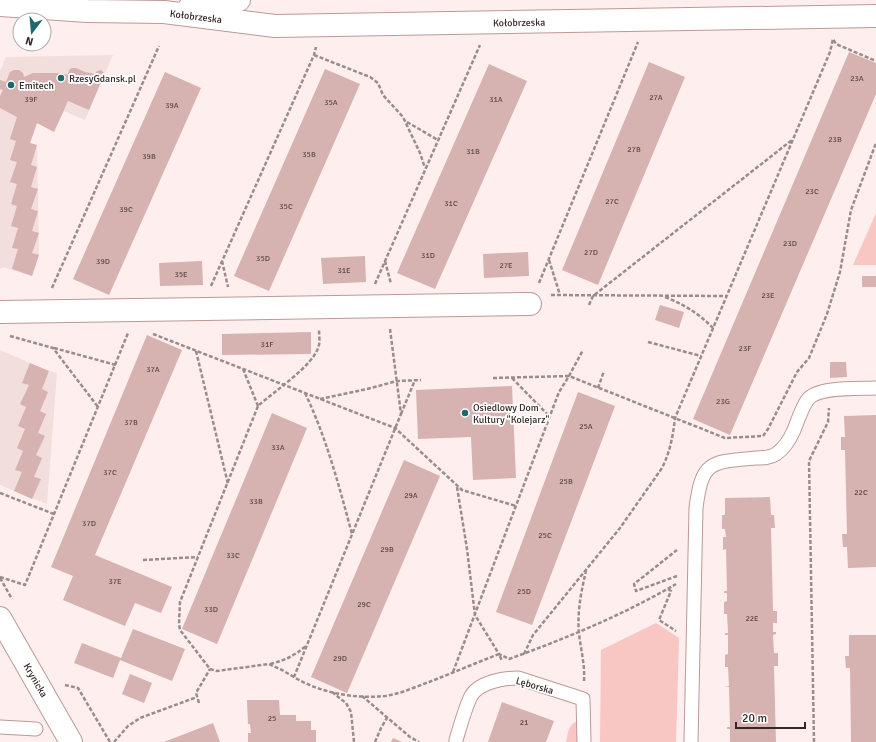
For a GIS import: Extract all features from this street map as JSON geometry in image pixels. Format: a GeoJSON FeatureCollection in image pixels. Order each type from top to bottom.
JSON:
{"type":"FeatureCollection","features":[{"type":"Feature","properties":{"kind":"main road","name":"Kołobrzeska"},"geometry":{"type":"LineString","coordinates":[[164,12],[239,0]]}},
{"type":"Feature","properties":{"kind":"main road","name":"Kołobrzeska"},"geometry":{"type":"LineString","coordinates":[[0,5],[87,11],[164,12],[275,26],[875,11]]}},
{"type":"Feature","properties":{"kind":"main road"},"geometry":{"type":"LineString","coordinates":[[0,312],[42,312],[139,319],[202,309],[366,307],[532,299]]}},
{"type":"Feature","properties":{"kind":"main road","name":"Krynicka"},"geometry":{"type":"LineString","coordinates":[[0,618],[72,742]]}},
{"type":"Feature","properties":{"kind":"lane"},"geometry":{"type":"LineString","coordinates":[[691,742],[696,508],[699,486],[706,470],[715,464],[770,457],[776,454],[789,441],[808,399],[814,394],[830,390],[876,388]]}},
{"type":"Feature","properties":{"kind":"lane","name":"Lęborska"},"geometry":{"type":"LineString","coordinates":[[456,740],[471,696],[477,689],[507,678],[518,678],[584,700]]}},
{"type":"Feature","properties":{"kind":"lane"},"geometry":{"type":"LineString","coordinates":[[584,700],[584,742]]}},
{"type":"Feature","properties":{"kind":"lane"},"geometry":{"type":"LineString","coordinates":[[0,727],[36,729]]}},
{"type":"Feature","properties":{"kind":"path"},"geometry":{"type":"LineString","coordinates":[[524,654],[533,635],[620,528],[668,457],[673,440],[675,418],[830,52],[833,39],[836,44],[876,61]]}},
{"type":"Feature","properties":{"kind":"path"},"geometry":{"type":"LineString","coordinates":[[532,299],[638,42]]}},
{"type":"Feature","properties":{"kind":"path"},"geometry":{"type":"LineString","coordinates":[[366,307],[480,44]]}},
{"type":"Feature","properties":{"kind":"path"},"geometry":{"type":"LineString","coordinates":[[42,312],[159,46]]}},
{"type":"Feature","properties":{"kind":"path"},"geometry":{"type":"LineString","coordinates":[[202,309],[314,55],[316,47]]}},
{"type":"Feature","properties":{"kind":"path"},"geometry":{"type":"LineString","coordinates":[[314,55],[370,77],[378,83],[383,95],[406,121],[426,168]]}},
{"type":"Feature","properties":{"kind":"path"},"geometry":{"type":"LineString","coordinates":[[406,121],[438,140]]}},
{"type":"Feature","properties":{"kind":"path"},"geometry":{"type":"LineString","coordinates":[[589,305],[593,296],[792,140]]}},
{"type":"Feature","properties":{"kind":"path"},"geometry":{"type":"LineString","coordinates":[[493,378],[569,376],[725,438],[763,436],[797,372],[809,358],[827,314],[840,272],[851,210],[876,143]]}},
{"type":"Feature","properties":{"kind":"path"},"geometry":{"type":"LineString","coordinates":[[549,260],[560,295]]}},
{"type":"Feature","properties":{"kind":"path"},"geometry":{"type":"LineString","coordinates":[[532,299],[560,295],[726,296]]}},
{"type":"Feature","properties":{"kind":"path"},"geometry":{"type":"LineString","coordinates":[[663,296],[685,306],[701,316],[713,328]]}},
{"type":"Feature","properties":{"kind":"path"},"geometry":{"type":"LineString","coordinates":[[387,306],[400,414]]}},
{"type":"Feature","properties":{"kind":"path"},"geometry":{"type":"LineString","coordinates":[[308,644],[294,656],[282,661],[216,671],[210,669],[180,630],[179,624],[180,602],[258,406],[284,385],[315,356],[320,345],[319,308]]}},
{"type":"Feature","properties":{"kind":"path"},"geometry":{"type":"LineString","coordinates":[[0,577],[25,585],[128,333],[139,319],[196,350],[395,428],[462,490],[516,506]]}},
{"type":"Feature","properties":{"kind":"path"},"geometry":{"type":"LineString","coordinates":[[8,335],[116,365]]}},
{"type":"Feature","properties":{"kind":"path"},"geometry":{"type":"LineString","coordinates":[[648,342],[701,356]]}},
{"type":"Feature","properties":{"kind":"path"},"geometry":{"type":"LineString","coordinates":[[53,348],[98,407]]}},
{"type":"Feature","properties":{"kind":"path"},"geometry":{"type":"LineString","coordinates":[[196,350],[228,484]]}},
{"type":"Feature","properties":{"kind":"path"},"geometry":{"type":"LineString","coordinates":[[453,672],[549,416],[559,392],[582,350]]}},
{"type":"Feature","properties":{"kind":"path"},"geometry":{"type":"LineString","coordinates":[[242,369],[258,406]]}},
{"type":"Feature","properties":{"kind":"path"},"geometry":{"type":"LineString","coordinates":[[598,388],[604,371]]}},
{"type":"Feature","properties":{"kind":"path"},"geometry":{"type":"LineString","coordinates":[[512,378],[549,416]]}},
{"type":"Feature","properties":{"kind":"path"},"geometry":{"type":"LineString","coordinates":[[319,399],[367,389],[397,380],[421,380]]}},
{"type":"Feature","properties":{"kind":"path"},"geometry":{"type":"LineString","coordinates":[[294,677],[415,380]]}},
{"type":"Feature","properties":{"kind":"path"},"geometry":{"type":"LineString","coordinates":[[814,742],[809,461],[828,422],[830,390]]}},
{"type":"Feature","properties":{"kind":"path"},"geometry":{"type":"LineString","coordinates":[[305,393],[318,420],[326,443],[352,535]]}},
{"type":"Feature","properties":{"kind":"path"},"geometry":{"type":"LineString","coordinates":[[456,486],[467,549],[475,615],[499,654],[509,659],[604,622],[681,581]]}},
{"type":"Feature","properties":{"kind":"path"},"geometry":{"type":"LineString","coordinates":[[0,493],[54,514]]}},
{"type":"Feature","properties":{"kind":"path"},"geometry":{"type":"LineString","coordinates":[[694,570],[636,591],[634,584],[695,536]]}},
{"type":"Feature","properties":{"kind":"path"},"geometry":{"type":"LineString","coordinates":[[143,560],[198,557]]}},
{"type":"Feature","properties":{"kind":"path"},"geometry":{"type":"LineString","coordinates":[[584,700],[584,673],[579,632],[579,609],[586,570]]}},
{"type":"Feature","properties":{"kind":"path"},"geometry":{"type":"LineString","coordinates":[[659,620],[671,591],[668,588]]}},
{"type":"Feature","properties":{"kind":"path"},"geometry":{"type":"LineString","coordinates":[[269,664],[282,670],[304,684],[332,692],[362,696],[386,696],[499,654]]}},
{"type":"Feature","properties":{"kind":"path"},"geometry":{"type":"LineString","coordinates":[[199,703],[196,693],[210,669]]}},
{"type":"Feature","properties":{"kind":"path"},"geometry":{"type":"LineString","coordinates":[[332,692],[346,703],[350,712],[354,742]]}},
{"type":"Feature","properties":{"kind":"path"},"geometry":{"type":"LineString","coordinates":[[362,696],[410,737],[419,742]]}},
{"type":"Feature","properties":{"kind":"path"},"geometry":{"type":"LineString","coordinates":[[114,742],[128,726],[140,718],[197,697]]}},
{"type":"Feature","properties":{"kind":"path"},"geometry":{"type":"LineString","coordinates":[[375,742],[381,728],[388,718]]}},
{"type":"Feature","properties":{"kind":"shaded area"},"geometry":{"type":"Polygon","coordinates":[[[113,55],[85,120],[64,111],[54,132],[37,123],[30,143],[37,145],[39,255],[32,276],[3,267],[0,269],[0,71],[6,57],[113,55]]]}},
{"type":"Feature","properties":{"kind":"shaded area"},"geometry":{"type":"Polygon","coordinates":[[[876,213],[876,265],[853,265],[876,213]]]}},
{"type":"Feature","properties":{"kind":"shaded area"},"geometry":{"type":"Polygon","coordinates":[[[0,350],[57,373],[47,504],[0,485],[0,350]]]}},
{"type":"Feature","properties":{"kind":"shaded area"},"geometry":{"type":"Polygon","coordinates":[[[656,623],[679,638],[676,742],[600,742],[601,650],[656,623]]]}},
{"type":"Feature","properties":{"kind":"shaded area"},"geometry":{"type":"Polygon","coordinates":[[[577,721],[578,742],[566,742],[570,727],[577,721]]]}},
{"type":"Feature","properties":{"kind":"building"},"geometry":{"type":"Polygon","coordinates":[[[849,52],[876,63],[876,94],[730,435],[693,419],[849,52]]]}},
{"type":"Feature","properties":{"kind":"building"},"geometry":{"type":"Polygon","coordinates":[[[649,62],[685,77],[598,285],[562,270],[649,62]]]}},
{"type":"Feature","properties":{"kind":"building"},"geometry":{"type":"Polygon","coordinates":[[[489,64],[527,81],[435,289],[397,273],[489,64]]]}},
{"type":"Feature","properties":{"kind":"building"},"geometry":{"type":"Polygon","coordinates":[[[72,68],[95,74],[97,71],[101,70],[104,75],[89,110],[68,101],[54,132],[37,123],[30,143],[37,145],[31,165],[37,167],[31,187],[38,189],[31,209],[38,211],[32,231],[39,233],[32,253],[39,255],[32,276],[12,269],[18,249],[12,248],[18,228],[11,226],[17,206],[11,204],[17,184],[10,182],[17,162],[10,160],[16,141],[10,139],[17,117],[0,108],[0,96],[3,90],[0,89],[0,80],[6,82],[10,72],[14,70],[19,70],[23,73],[24,77],[33,73],[62,73],[67,75],[72,68]]]}},
{"type":"Feature","properties":{"kind":"building"},"geometry":{"type":"Polygon","coordinates":[[[325,69],[360,84],[269,291],[234,276],[325,69]]]}},
{"type":"Feature","properties":{"kind":"building"},"geometry":{"type":"Polygon","coordinates":[[[165,72],[201,88],[109,295],[73,279],[165,72]]]}},
{"type":"Feature","properties":{"kind":"building"},"geometry":{"type":"Polygon","coordinates":[[[528,252],[529,276],[484,278],[483,254],[528,252]]]}},
{"type":"Feature","properties":{"kind":"building"},"geometry":{"type":"Polygon","coordinates":[[[365,256],[366,282],[323,284],[321,258],[365,256]]]}},
{"type":"Feature","properties":{"kind":"building"},"geometry":{"type":"Polygon","coordinates":[[[202,261],[203,285],[160,286],[159,263],[202,261]]]}},
{"type":"Feature","properties":{"kind":"building"},"geometry":{"type":"Polygon","coordinates":[[[862,276],[876,276],[876,287],[862,287],[862,276]]]}},
{"type":"Feature","properties":{"kind":"building"},"geometry":{"type":"Polygon","coordinates":[[[660,305],[684,312],[679,328],[655,320],[660,305]]]}},
{"type":"Feature","properties":{"kind":"building"},"geometry":{"type":"Polygon","coordinates":[[[311,332],[311,354],[222,355],[222,334],[311,332]]]}},
{"type":"Feature","properties":{"kind":"building"},"geometry":{"type":"Polygon","coordinates":[[[147,335],[182,350],[95,555],[172,587],[161,613],[135,603],[125,626],[63,600],[73,576],[51,567],[147,335]]]}},
{"type":"Feature","properties":{"kind":"building"},"geometry":{"type":"Polygon","coordinates":[[[830,362],[846,362],[847,377],[830,378],[830,362]]]}},
{"type":"Feature","properties":{"kind":"building"},"geometry":{"type":"Polygon","coordinates":[[[30,363],[49,371],[42,389],[48,392],[40,411],[46,414],[38,433],[45,436],[36,455],[42,458],[34,477],[41,479],[32,499],[14,491],[22,472],[15,470],[23,451],[17,448],[25,429],[18,426],[26,407],[20,404],[29,385],[22,383],[30,363]]]}},
{"type":"Feature","properties":{"kind":"building","name":"Osiedlowy Dom Kultury \"Kolejarz\""},"geometry":{"type":"Polygon","coordinates":[[[512,386],[516,478],[473,480],[471,437],[418,439],[416,390],[512,386]]]}},
{"type":"Feature","properties":{"kind":"building"},"geometry":{"type":"Polygon","coordinates":[[[578,392],[615,406],[532,625],[496,612],[578,392]]]}},
{"type":"Feature","properties":{"kind":"building"},"geometry":{"type":"Polygon","coordinates":[[[272,413],[307,428],[217,644],[182,629],[272,413]]]}},
{"type":"Feature","properties":{"kind":"building"},"geometry":{"type":"Polygon","coordinates":[[[876,415],[876,567],[848,568],[847,547],[843,547],[842,534],[847,534],[845,450],[841,450],[841,437],[845,437],[844,416],[876,415]]]}},
{"type":"Feature","properties":{"kind":"building"},"geometry":{"type":"Polygon","coordinates":[[[404,460],[440,476],[347,693],[311,677],[404,460]]]}},
{"type":"Feature","properties":{"kind":"building"},"geometry":{"type":"Polygon","coordinates":[[[770,497],[771,515],[774,515],[775,528],[771,528],[773,611],[777,611],[777,623],[773,623],[773,632],[776,632],[776,634],[773,635],[774,653],[778,653],[778,666],[774,666],[776,742],[730,742],[730,729],[727,729],[727,727],[730,727],[729,687],[724,687],[729,686],[728,667],[725,667],[725,655],[728,654],[728,635],[725,635],[725,633],[728,633],[727,614],[724,614],[724,602],[727,601],[727,593],[724,593],[724,591],[727,591],[726,549],[723,550],[723,537],[726,537],[725,529],[722,529],[722,515],[725,515],[725,498],[770,497]]]}},
{"type":"Feature","properties":{"kind":"building"},"geometry":{"type":"Polygon","coordinates":[[[133,629],[185,649],[172,681],[120,660],[113,678],[74,663],[82,643],[121,658],[133,629]]]}},
{"type":"Feature","properties":{"kind":"building"},"geometry":{"type":"Polygon","coordinates":[[[849,635],[876,635],[876,742],[851,742],[850,668],[846,668],[845,656],[849,656],[849,635]]]}},
{"type":"Feature","properties":{"kind":"building"},"geometry":{"type":"Polygon","coordinates":[[[130,674],[152,683],[144,703],[122,694],[130,674]]]}},
{"type":"Feature","properties":{"kind":"building"},"geometry":{"type":"Polygon","coordinates":[[[247,700],[279,700],[280,715],[296,715],[296,721],[311,721],[311,730],[316,730],[316,742],[248,742],[248,733],[251,733],[250,724],[248,724],[247,700]]]}},
{"type":"Feature","properties":{"kind":"building"},"geometry":{"type":"Polygon","coordinates":[[[502,702],[554,721],[546,742],[488,742],[502,702]]]}},
{"type":"Feature","properties":{"kind":"building"},"geometry":{"type":"Polygon","coordinates":[[[213,723],[220,742],[164,742],[213,723]]]}},
{"type":"Feature","properties":{"kind":"building"},"geometry":{"type":"Polygon","coordinates":[[[393,738],[402,742],[391,742],[393,738]]]}},
{"type":"Feature","properties":{"kind":"place","name":"RzesyGdansk.pl"},"geometry":{"type":"Point","coordinates":[61,78]}},
{"type":"Feature","properties":{"kind":"place","name":"Emitech"},"geometry":{"type":"Point","coordinates":[11,85]}},
{"type":"Feature","properties":{"kind":"place","name":"Osiedlowy Dom Kultury \"Kolejarz\""},"geometry":{"type":"Point","coordinates":[465,413]}}]}
